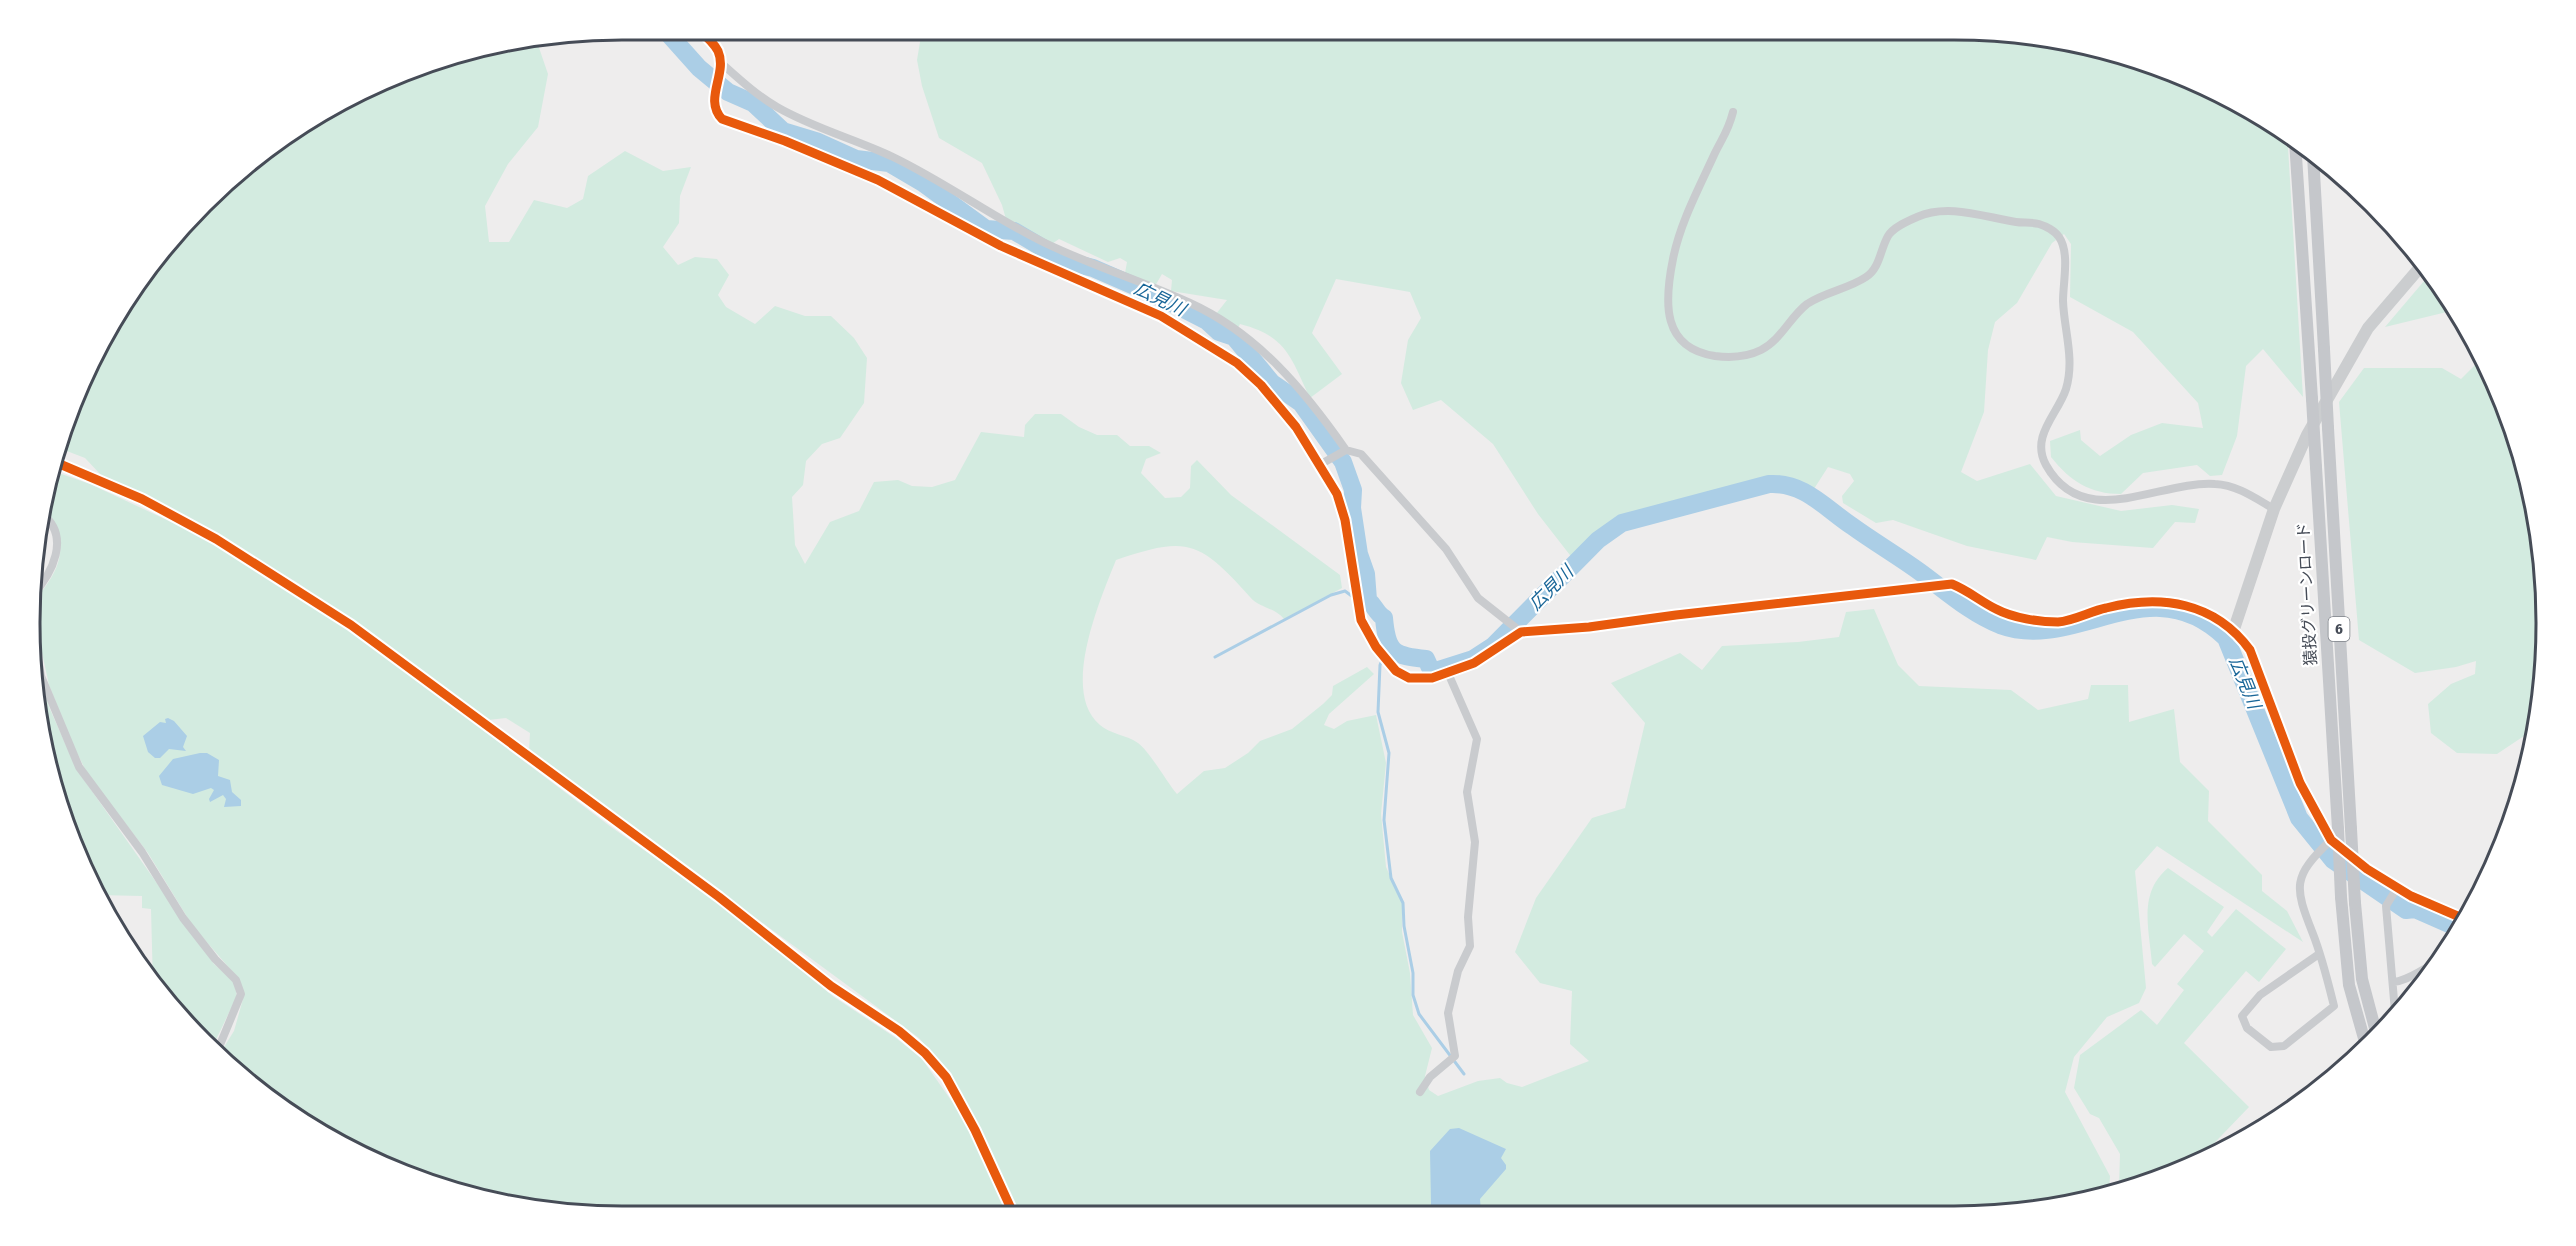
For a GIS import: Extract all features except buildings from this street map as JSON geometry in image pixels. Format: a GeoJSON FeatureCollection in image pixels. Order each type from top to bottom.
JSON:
{"type":"FeatureCollection","features":[{"type":"Feature","properties":{"kind":"main road","name":"猿投グリーンロード"},"geometry":{"type":"LineString","coordinates":[[2296,152],[2316,467],[2332,838],[2341,897],[2349,985],[2363,1036]]}},
{"type":"Feature","properties":{"kind":"main road","name":"猿投グリーンロード"},"geometry":{"type":"LineString","coordinates":[[2314,166],[2355,903],[2362,979],[2374,1025]]}},
{"type":"Feature","properties":{"kind":"street"},"geometry":{"type":"LineString","coordinates":[[709,40],[716,47],[721,64],[715,95],[716,110],[728,122],[853,168],[915,198],[1001,246],[1161,315],[1238,363],[1261,385],[1323,463],[1340,503],[1361,620],[1376,647],[1396,671],[1409,678],[1423,680],[1448,673],[1491,654],[1519,631],[1589,627],[1952,584],[1970,591],[1996,610],[2031,619],[2061,622],[2138,601],[2170,601],[2197,611],[2233,632],[2250,650],[2300,783],[2332,838],[2367,870],[2397,888],[2456,915]]}},
{"type":"Feature","properties":{"kind":"street"},"geometry":{"type":"LineString","coordinates":[[721,64],[753,92],[803,121],[894,158],[943,183],[977,206],[1046,243],[1212,315],[1275,361],[1290,377],[1344,451]]}},
{"type":"Feature","properties":{"kind":"street"},"geometry":{"type":"LineString","coordinates":[[1733,112],[1727,135],[1718,147],[1697,192],[1672,261],[1669,296],[1671,327],[1687,347],[1701,354],[1720,357],[1739,357],[1764,349],[1807,304],[1868,277],[1876,266],[1889,234],[1921,215],[1956,212],[2039,224],[2059,237],[2064,251],[2063,303],[2070,369],[2066,390],[2047,423],[2042,450],[2045,463],[2055,477],[2071,490],[2097,500],[2124,501],[2198,484],[2213,484],[2236,488],[2274,509]]}},
{"type":"Feature","properties":{"kind":"street"},"geometry":{"type":"LineString","coordinates":[[2233,632],[2274,509],[2307,435],[2368,327],[2417,271]]}},
{"type":"Feature","properties":{"kind":"street"},"geometry":{"type":"LineString","coordinates":[[1323,463],[1344,451],[1361,454],[1446,549],[1478,598],[1519,631]]}},
{"type":"Feature","properties":{"kind":"street"},"geometry":{"type":"LineString","coordinates":[[62,465],[142,499],[216,539],[351,625],[719,897],[831,986],[899,1032],[925,1053],[946,1077],[975,1130],[1010,1206]]}},
{"type":"Feature","properties":{"kind":"street"},"geometry":{"type":"LineString","coordinates":[[42,585],[47,579],[58,542],[49,523]]}},
{"type":"Feature","properties":{"kind":"street"},"geometry":{"type":"LineString","coordinates":[[1420,1092],[1430,1077],[1452,1059],[1448,1013],[1458,971],[1470,946],[1468,917],[1476,842],[1467,792],[1477,739],[1448,673]]}},
{"type":"Feature","properties":{"kind":"street"},"geometry":{"type":"LineString","coordinates":[[44,682],[79,767],[142,852],[183,918],[215,959],[236,980],[241,994],[221,1044]]}},
{"type":"Feature","properties":{"kind":"street"},"geometry":{"type":"LineString","coordinates":[[2319,954],[2260,995],[2242,1016],[2247,1028],[2271,1047],[2284,1046],[2334,1006],[2319,954],[2300,906],[2299,887],[2311,859],[2332,838]]}},
{"type":"Feature","properties":{"kind":"street"},"geometry":{"type":"LineString","coordinates":[[2395,1002],[2387,903],[2397,888]]}},
{"type":"Feature","properties":{"kind":"street"},"geometry":{"type":"LineString","coordinates":[[2393,982],[2411,979],[2419,972]]}},
{"type":"Feature","properties":{"kind":"green space"},"geometry":{"type":"Polygon","coordinates":[[[920,40],[1953,40],[2029,45],[2104,60],[2140,71],[2211,101],[2288,147],[2303,397],[2263,349],[2246,366],[2237,436],[2222,475],[2210,476],[2197,465],[2143,473],[2121,494],[2090,489],[2073,479],[2051,457],[2050,441],[2080,430],[2081,440],[2100,456],[2131,435],[2162,423],[2203,428],[2198,403],[2133,332],[2070,297],[2071,244],[2064,234],[2052,243],[2017,303],[1995,322],[1988,350],[1984,412],[1961,472],[1977,481],[2030,464],[2056,496],[2121,511],[2172,505],[2199,509],[2195,523],[2175,522],[2153,548],[2072,542],[2047,537],[2036,560],[1967,546],[1893,520],[1876,523],[1843,503],[1842,496],[1854,481],[1850,474],[1828,467],[1812,492],[1787,479],[1770,481],[1624,518],[1605,529],[1573,559],[1538,514],[1493,444],[1441,400],[1413,410],[1401,383],[1408,340],[1421,318],[1410,292],[1336,279],[1312,333],[1342,374],[1310,398],[1292,360],[1278,342],[1256,329],[1240,324],[1237,330],[1216,314],[1227,300],[1171,291],[1172,280],[1162,274],[1155,286],[1125,273],[1127,262],[1120,258],[1108,262],[1059,239],[1036,255],[1011,237],[1002,205],[982,163],[939,138],[922,86],[917,60],[920,40]]]}},
{"type":"Feature","properties":{"kind":"green space"},"geometry":{"type":"Polygon","coordinates":[[[539,47],[548,74],[538,127],[508,164],[485,206],[489,242],[509,242],[534,200],[567,208],[583,199],[588,176],[625,151],[663,171],[691,167],[680,196],[679,223],[663,247],[678,265],[695,257],[717,259],[729,275],[718,295],[726,307],[755,324],[775,306],[805,316],[831,316],[854,338],[867,358],[864,403],[840,438],[822,444],[806,461],[803,485],[792,497],[795,545],[805,564],[830,522],[859,511],[874,482],[898,480],[912,486],[932,487],[955,480],[981,432],[1024,437],[1025,425],[1035,414],[1061,414],[1079,427],[1097,435],[1117,435],[1130,446],[1149,446],[1161,453],[1146,459],[1141,473],[1165,498],[1181,497],[1190,488],[1191,466],[1197,460],[1231,495],[1340,575],[1342,588],[1284,619],[1276,612],[1254,601],[1218,564],[1205,554],[1191,548],[1160,547],[1116,560],[1093,621],[1083,669],[1083,691],[1089,710],[1100,725],[1138,743],[1148,753],[1177,794],[1204,771],[1225,768],[1248,753],[1260,741],[1292,729],[1332,695],[1333,686],[1367,667],[1374,674],[1329,714],[1324,725],[1334,729],[1347,721],[1376,715],[1386,763],[1381,814],[1386,867],[1402,903],[1402,932],[1410,973],[1413,1015],[1432,1048],[1425,1076],[1429,1090],[1438,1096],[1478,1081],[1500,1078],[1507,1083],[1522,1087],[1589,1061],[1570,1044],[1572,991],[1540,983],[1515,952],[1536,898],[1592,818],[1625,808],[1645,723],[1611,683],[1680,653],[1702,670],[1722,646],[1798,642],[1839,637],[1846,612],[1874,609],[1898,665],[1919,686],[2011,690],[2038,710],[2088,699],[2091,685],[2128,685],[2129,722],[2174,709],[2180,762],[2209,791],[2208,821],[2262,875],[2262,891],[2287,911],[2303,942],[2157,846],[2135,871],[2146,988],[2139,1003],[2107,1017],[2074,1057],[2065,1092],[2110,1176],[2109,1184],[2067,1194],[2029,1201],[1953,1206],[1015,1206],[982,1131],[949,1073],[919,1038],[529,751],[530,733],[506,718],[488,720],[298,583],[217,535],[101,475],[85,458],[66,451],[85,400],[119,332],[161,268],[211,211],[239,185],[299,139],[365,101],[436,71],[472,60],[539,47]]]}},
{"type":"Feature","properties":{"kind":"green space"},"geometry":{"type":"Polygon","coordinates":[[[2424,281],[2445,312],[2385,327],[2424,281]]]}},
{"type":"Feature","properties":{"kind":"green space"},"geometry":{"type":"Polygon","coordinates":[[[2475,365],[2505,436],[2516,472],[2531,547],[2536,623],[2531,699],[2524,736],[2497,754],[2457,753],[2431,733],[2428,704],[2451,684],[2475,674],[2476,661],[2456,667],[2415,673],[2359,640],[2339,402],[2364,368],[2442,368],[2461,379],[2475,365]]]}},
{"type":"Feature","properties":{"kind":"green space"},"geometry":{"type":"Polygon","coordinates":[[[60,473],[90,484],[184,528],[246,563],[357,635],[611,827],[707,894],[834,997],[896,1038],[922,1059],[979,1140],[1006,1206],[623,1206],[547,1201],[472,1186],[400,1161],[332,1127],[268,1085],[224,1047],[234,1031],[243,999],[238,978],[192,925],[148,853],[87,773],[49,685],[41,650],[40,623],[42,591],[52,576],[60,556],[59,538],[50,520],[60,473]]]}},
{"type":"Feature","properties":{"kind":"green space"},"geometry":{"type":"Polygon","coordinates":[[[44,691],[49,707],[77,770],[214,964],[234,982],[237,996],[216,1040],[184,1006],[153,966],[151,909],[142,908],[142,896],[109,895],[101,881],[71,810],[60,774],[44,691]]]}},
{"type":"Feature","properties":{"kind":"green space"},"geometry":{"type":"Polygon","coordinates":[[[2168,868],[2224,907],[2207,932],[2212,937],[2236,909],[2286,949],[2259,982],[2246,971],[2184,1043],[2249,1107],[2214,1143],[2176,1161],[2119,1181],[2120,1154],[2099,1118],[2090,1114],[2074,1088],[2080,1055],[2141,1010],[2157,1025],[2184,990],[2177,984],[2204,951],[2184,934],[2155,967],[2152,964],[2148,912],[2152,888],[2168,868]]]}},
{"type":"Feature","properties":{"kind":"water"},"geometry":{"type":"Polygon","coordinates":[[[165,719],[174,721],[187,736],[183,747],[186,751],[169,749],[160,758],[155,758],[148,752],[143,736],[160,722],[166,723],[165,719]]]}},
{"type":"Feature","properties":{"kind":"water"},"geometry":{"type":"Polygon","coordinates":[[[207,753],[219,760],[218,776],[230,780],[232,792],[241,800],[241,806],[224,807],[226,799],[223,795],[210,802],[209,799],[214,790],[211,788],[193,794],[162,785],[159,776],[173,759],[207,753]]]}},
{"type":"Feature","properties":{"kind":"water"},"geometry":{"type":"Polygon","coordinates":[[[1459,1128],[1506,1149],[1501,1158],[1506,1169],[1480,1199],[1480,1206],[1430,1206],[1430,1151],[1450,1129],[1459,1128]]]}},
{"type":"Feature","properties":{"kind":"waterway","name":"広見川"},"geometry":{"type":"LineString","coordinates":[[674,40],[699,68],[728,92],[753,103],[783,131],[816,141],[856,159],[889,163],[923,183],[986,229],[1014,231],[1065,261],[1093,268],[1162,298],[1207,321],[1219,332],[1234,337],[1272,383],[1301,403],[1343,462],[1353,490],[1352,508],[1359,554],[1366,574],[1368,600],[1384,618],[1390,646],[1399,654],[1426,659],[1432,672],[1473,659],[1493,646],[1598,540],[1622,523],[1769,484],[1782,484],[1804,492],[1968,608],[2000,625],[2028,631],[2057,628],[2141,609],[2169,609],[2198,617],[2226,638],[2299,818],[2333,860],[2406,910],[2415,909],[2451,925]]}},
{"type":"Feature","properties":{"kind":"waterway"},"geometry":{"type":"LineString","coordinates":[[1215,657],[1331,595],[1345,591],[1353,597]]}},
{"type":"Feature","properties":{"kind":"waterway"},"geometry":{"type":"LineString","coordinates":[[1388,645],[1380,665],[1378,712],[1389,753],[1384,820],[1391,878],[1403,903],[1404,926],[1413,973],[1413,995],[1419,1014],[1464,1074]]}},
{"type":"Feature","properties":{"kind":"cycle path"},"geometry":{"type":"LineString","coordinates":[[710,40],[718,51],[720,60],[715,103],[722,119],[785,141],[878,180],[1001,246],[1161,316],[1237,363],[1261,385],[1296,427],[1337,494],[1345,520],[1361,620],[1376,647],[1396,671],[1409,678],[1432,678],[1474,663],[1521,632],[1589,627],[1952,584],[2003,612],[2043,621],[2064,621],[2100,609],[2127,604],[2167,602],[2186,606],[2220,621],[2250,650],[2300,783],[2331,840],[2367,869],[2411,896],[2456,915]]}},
{"type":"Feature","properties":{"kind":"cycle path"},"geometry":{"type":"LineString","coordinates":[[62,465],[142,499],[216,539],[351,625],[719,897],[831,986],[899,1031],[925,1053],[946,1077],[975,1130],[1010,1206]]}}]}
